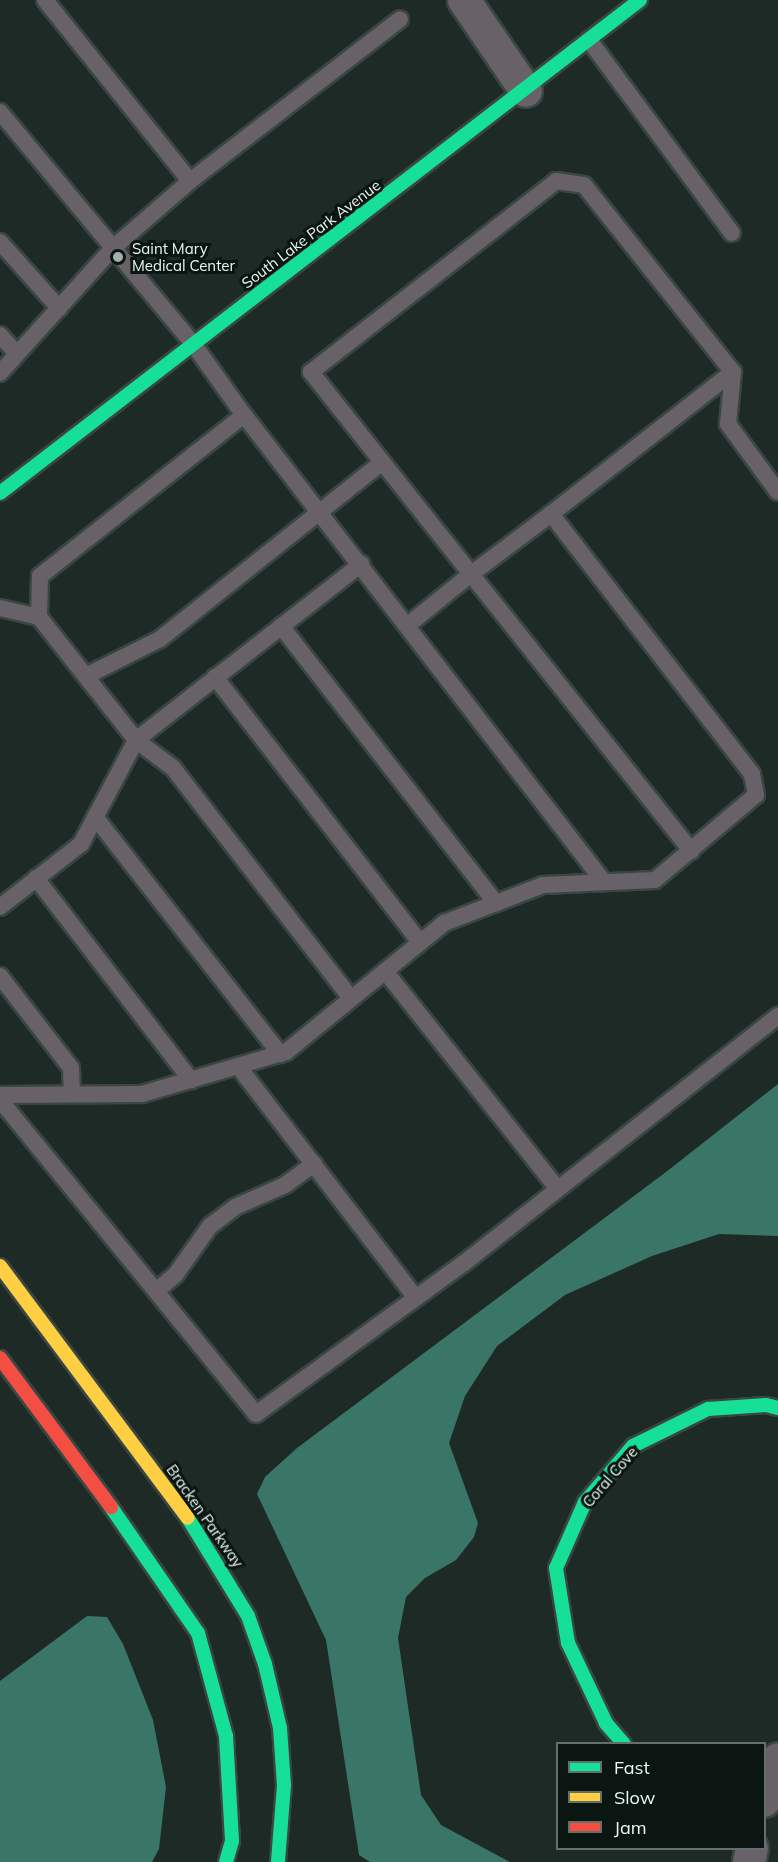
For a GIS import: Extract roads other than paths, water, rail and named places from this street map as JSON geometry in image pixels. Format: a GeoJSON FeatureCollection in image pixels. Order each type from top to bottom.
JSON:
{"type":"FeatureCollection","features":[{"type":"Feature","properties":{"kind":"street"},"geometry":{"type":"LineString","coordinates":[[464,0],[526,91]]}},
{"type":"Feature","properties":{"kind":"street","name":"South Lake Park Avenue"},"geometry":{"type":"LineString","coordinates":[[0,493],[526,91],[589,40],[619,6],[640,0]]}},
{"type":"Feature","properties":{"kind":"street","name":"Bracken Parkway"},"geometry":{"type":"LineString","coordinates":[[0,1266],[202,1538],[248,1616],[265,1664],[280,1728],[284,1804],[278,1862]]}},
{"type":"Feature","properties":{"kind":"street"},"geometry":{"type":"LineString","coordinates":[[0,1358],[150,1557],[198,1633],[226,1736],[232,1841],[226,1862]]}},
{"type":"Feature","properties":{"kind":"street","name":"Coral Cove"},"geometry":{"type":"LineString","coordinates":[[623,1742],[606,1723],[568,1643],[556,1568],[585,1503],[633,1446],[708,1409],[766,1405],[778,1408]]}},
{"type":"Feature","properties":{"kind":"street"},"geometry":{"type":"LineString","coordinates":[[766,1795],[778,1759]]}},
{"type":"Feature","properties":{"kind":"lane"},"geometry":{"type":"LineString","coordinates":[[45,0],[190,181]]}},
{"type":"Feature","properties":{"kind":"lane"},"geometry":{"type":"LineString","coordinates":[[0,373],[113,248],[190,181],[400,19]]}},
{"type":"Feature","properties":{"kind":"lane"},"geometry":{"type":"LineString","coordinates":[[589,40],[732,233]]}},
{"type":"Feature","properties":{"kind":"lane"},"geometry":{"type":"LineString","coordinates":[[0,112],[194,345],[244,416],[321,512],[604,882]]}},
{"type":"Feature","properties":{"kind":"lane"},"geometry":{"type":"LineString","coordinates":[[691,850],[381,463],[311,372],[556,181],[585,185],[733,372],[728,424],[778,492]]}},
{"type":"Feature","properties":{"kind":"lane"},"geometry":{"type":"LineString","coordinates":[[0,242],[58,308]]}},
{"type":"Feature","properties":{"kind":"lane"},"geometry":{"type":"LineString","coordinates":[[0,335],[17,354]]}},
{"type":"Feature","properties":{"kind":"lane"},"geometry":{"type":"LineString","coordinates":[[408,626],[471,574],[733,372]]}},
{"type":"Feature","properties":{"kind":"lane"},"geometry":{"type":"LineString","coordinates":[[39,617],[40,576],[244,416]]}},
{"type":"Feature","properties":{"kind":"lane"},"geometry":{"type":"LineString","coordinates":[[86,676],[160,639],[381,463]]}},
{"type":"Feature","properties":{"kind":"lane"},"geometry":{"type":"LineString","coordinates":[[0,1095],[142,1094],[280,1054],[444,923],[543,885],[655,880],[756,795],[752,774],[551,514]]}},
{"type":"Feature","properties":{"kind":"lane"},"geometry":{"type":"LineString","coordinates":[[0,907],[81,843],[136,740],[361,564]]}},
{"type":"Feature","properties":{"kind":"lane"},"geometry":{"type":"LineString","coordinates":[[0,608],[39,617],[136,740],[173,768],[351,998]]}},
{"type":"Feature","properties":{"kind":"lane"},"geometry":{"type":"LineString","coordinates":[[281,626],[496,903]]}},
{"type":"Feature","properties":{"kind":"lane"},"geometry":{"type":"LineString","coordinates":[[215,678],[420,942]]}},
{"type":"Feature","properties":{"kind":"lane"},"geometry":{"type":"LineString","coordinates":[[95,817],[280,1054]]}},
{"type":"Feature","properties":{"kind":"lane"},"geometry":{"type":"LineString","coordinates":[[36,878],[191,1080]]}},
{"type":"Feature","properties":{"kind":"lane"},"geometry":{"type":"LineString","coordinates":[[385,971],[558,1189]]}},
{"type":"Feature","properties":{"kind":"lane"},"geometry":{"type":"LineString","coordinates":[[0,976],[71,1068],[72,1094]]}},
{"type":"Feature","properties":{"kind":"lane"},"geometry":{"type":"LineString","coordinates":[[0,1100],[256,1414],[416,1298],[778,1016]]}},
{"type":"Feature","properties":{"kind":"lane"},"geometry":{"type":"LineString","coordinates":[[238,1066],[416,1298]]}},
{"type":"Feature","properties":{"kind":"lane"},"geometry":{"type":"LineString","coordinates":[[156,1291],[176,1274],[210,1226],[235,1207],[285,1185],[314,1164]]}},
{"type":"Feature","properties":{"kind":"place","name":"Saint Mary Medical Center"},"geometry":{"type":"Point","coordinates":[118,257]}}]}
